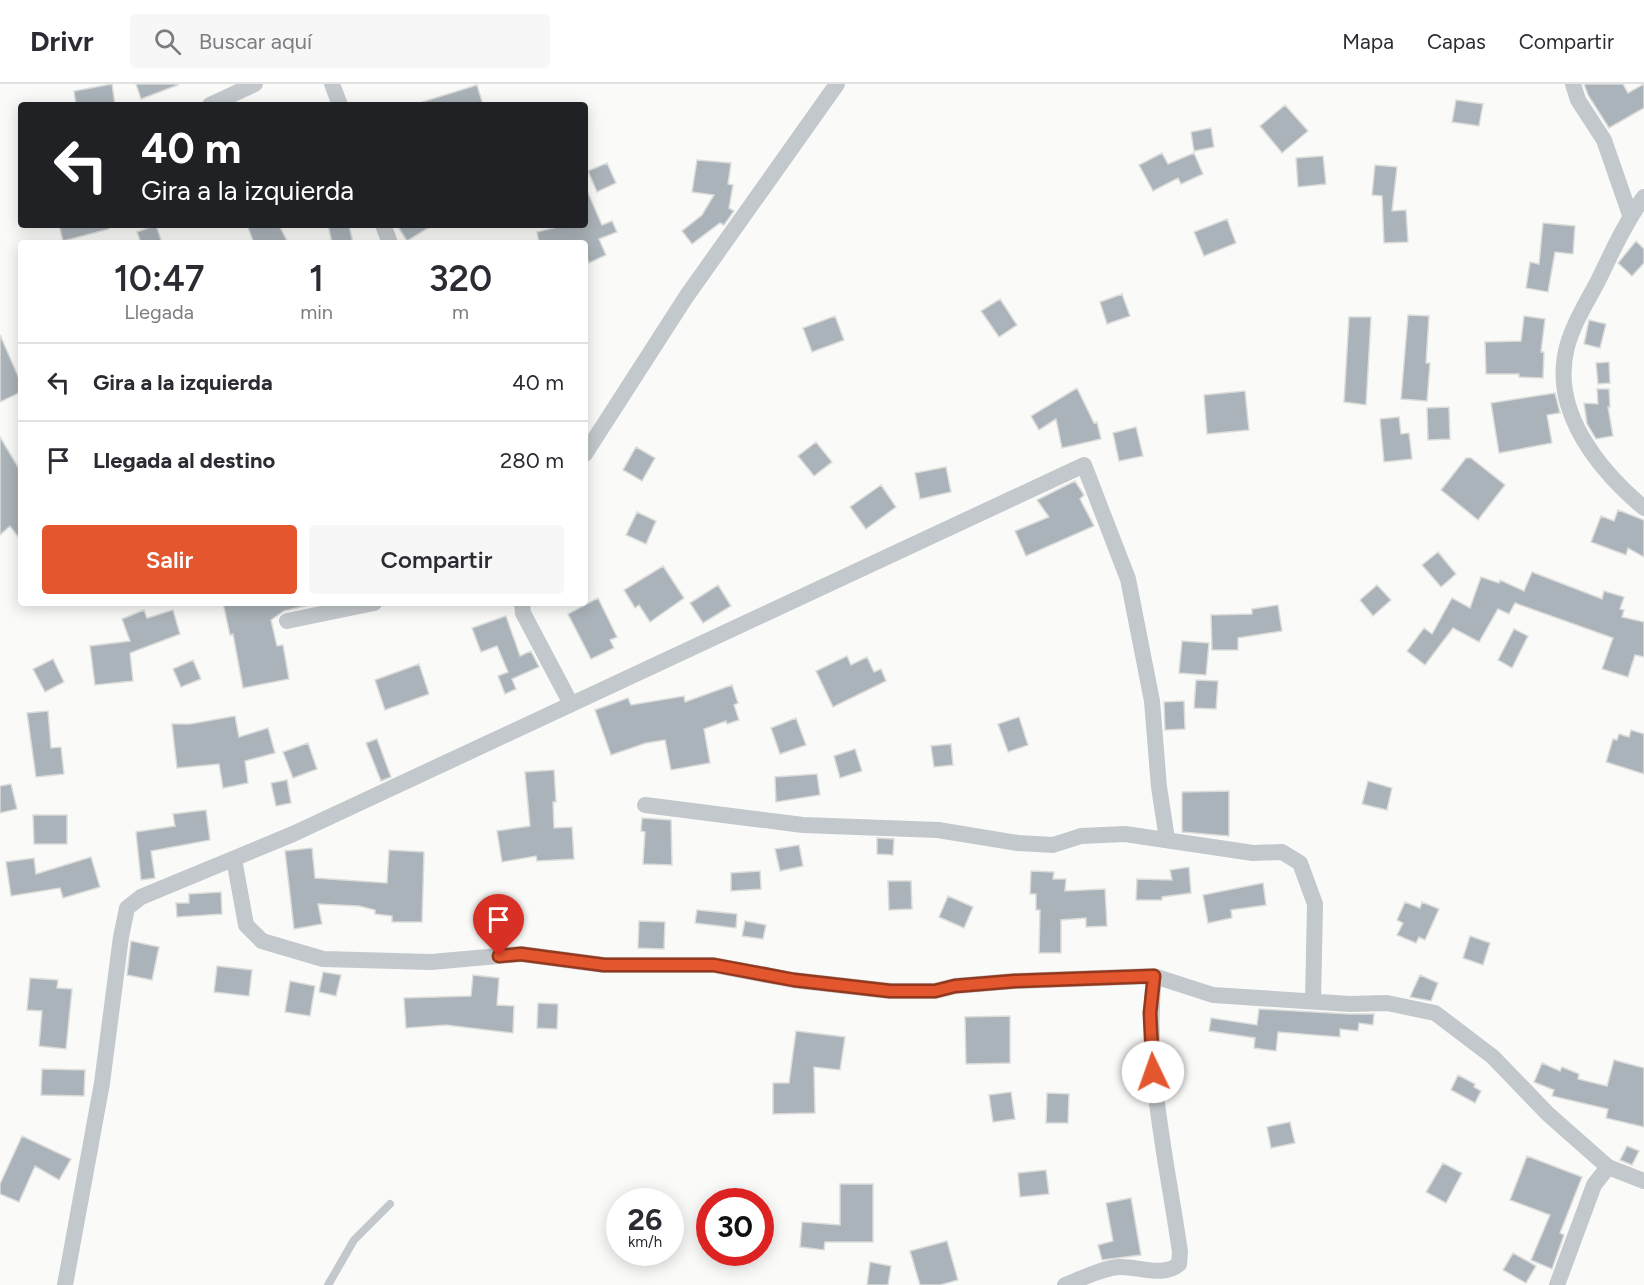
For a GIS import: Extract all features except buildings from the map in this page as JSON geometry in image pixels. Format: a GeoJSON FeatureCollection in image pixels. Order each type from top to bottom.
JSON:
{"type":"FeatureCollection","features":[{"type":"Feature","properties":{"kind":"street"},"geometry":{"type":"LineString","coordinates":[[216,102],[255,84]]}},
{"type":"Feature","properties":{"kind":"street"},"geometry":{"type":"LineString","coordinates":[[332,84],[339,102]]}},
{"type":"Feature","properties":{"kind":"street"},"geometry":{"type":"LineString","coordinates":[[588,449],[686,297],[837,84]]}},
{"type":"Feature","properties":{"kind":"street"},"geometry":{"type":"LineString","coordinates":[[1573,84],[1578,100],[1604,140],[1630,215]]}},
{"type":"Feature","properties":{"kind":"street"},"geometry":{"type":"LineString","coordinates":[[1644,197],[1630,215],[1580,316],[1567,346],[1563,371],[1568,399],[1590,452],[1610,478],[1644,508]]}},
{"type":"Feature","properties":{"kind":"street"},"geometry":{"type":"LineString","coordinates":[[65,1285],[102,1083],[121,937],[127,908],[141,897],[161,887],[234,859],[1084,465],[1128,579],[1152,701],[1159,787],[1167,839]]}},
{"type":"Feature","properties":{"kind":"street"},"geometry":{"type":"LineString","coordinates":[[287,621],[360,606]]}},
{"type":"Feature","properties":{"kind":"street"},"geometry":{"type":"LineString","coordinates":[[523,606],[524,613],[571,704]]}},
{"type":"Feature","properties":{"kind":"street"},"geometry":{"type":"LineString","coordinates":[[645,805],[803,825],[938,830],[1018,843],[1053,845],[1081,836],[1125,834],[1224,850],[1253,853],[1282,852],[1300,863],[1315,904],[1313,1001]]}},
{"type":"Feature","properties":{"kind":"street"},"geometry":{"type":"LineString","coordinates":[[234,859],[246,925],[262,941],[322,959],[431,962],[521,954],[604,965],[714,965],[794,980],[890,991],[935,991],[955,986],[1015,981],[1154,976],[1213,994],[1387,1004],[1435,1013],[1493,1057],[1548,1114],[1608,1167],[1644,1181]]}},
{"type":"Feature","properties":{"kind":"street"},"geometry":{"type":"LineString","coordinates":[[1065,1285],[1117,1267],[1157,1271],[1173,1270],[1179,1264],[1180,1252],[1153,1072],[1150,1013],[1154,976]]}},
{"type":"Feature","properties":{"kind":"street"},"geometry":{"type":"LineString","coordinates":[[1557,1285],[1594,1185],[1608,1167]]}},
{"type":"Feature","properties":{"kind":"lane"},"geometry":{"type":"LineString","coordinates":[[328,1285],[354,1240],[390,1204]]}},
{"type":"Feature","properties":{"kind":"route"},"geometry":{"type":"LineString","coordinates":[[499,956],[521,954],[604,965],[714,965],[794,980],[890,991],[935,991],[955,986],[1015,981],[1154,976],[1150,1013],[1153,1072]]}}]}
